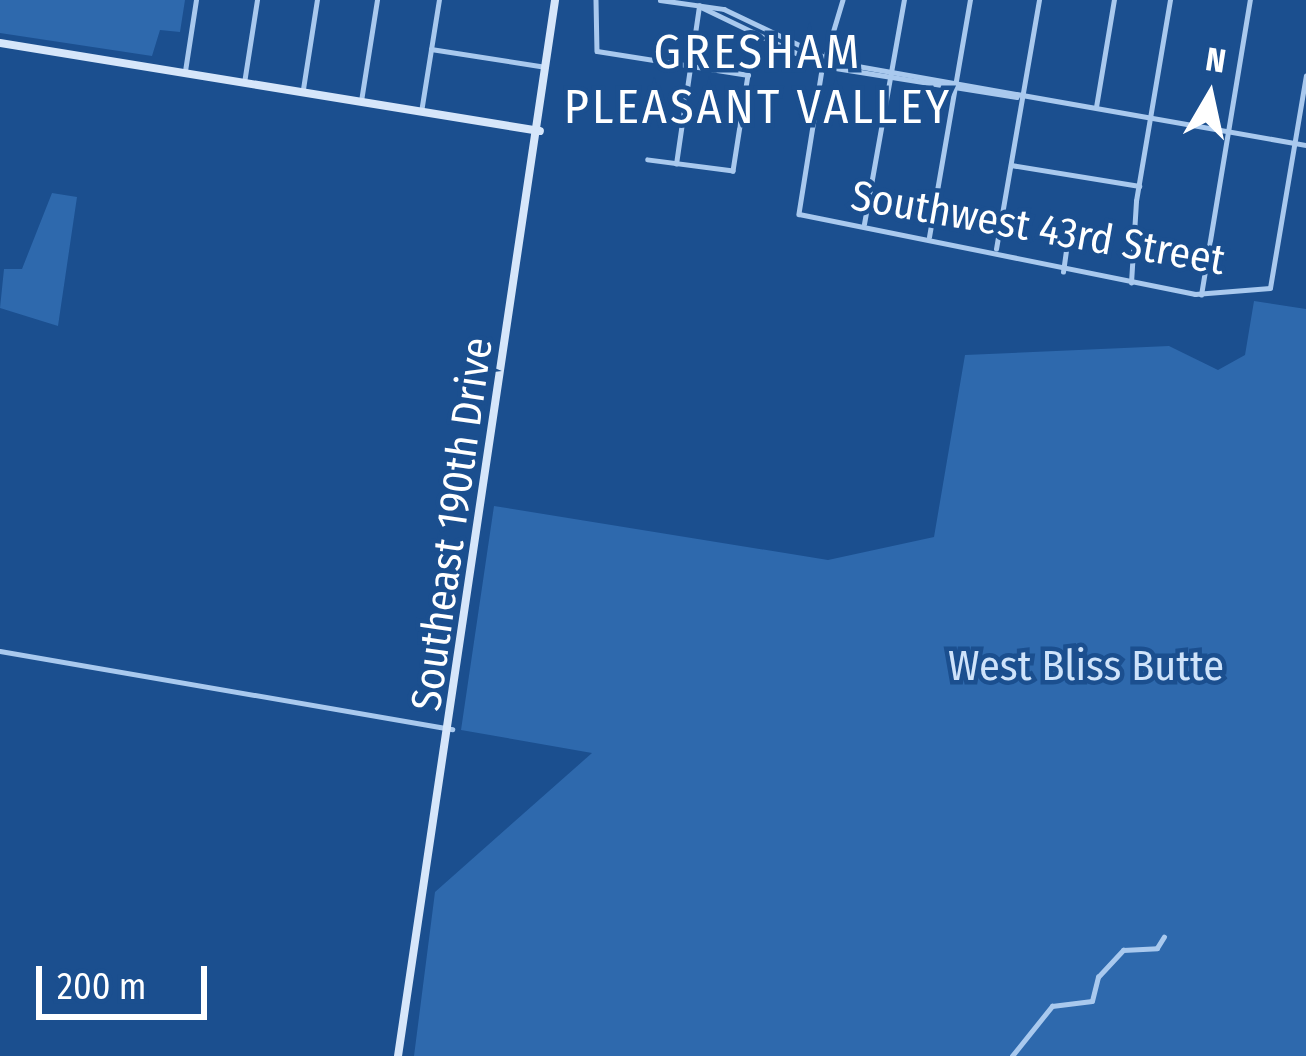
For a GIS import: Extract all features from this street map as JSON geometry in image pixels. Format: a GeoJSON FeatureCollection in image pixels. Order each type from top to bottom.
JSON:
{"type":"FeatureCollection","features":[{"type":"Feature","properties":{"kind":"main road","name":"Southeast 190th Drive"},"geometry":{"type":"LineString","coordinates":[[398,1056],[452,729],[555,0]]}},
{"type":"Feature","properties":{"kind":"main road"},"geometry":{"type":"LineString","coordinates":[[0,44],[540,131]]}},
{"type":"Feature","properties":{"kind":"street"},"geometry":{"type":"LineString","coordinates":[[184,73],[196,0]]}},
{"type":"Feature","properties":{"kind":"street"},"geometry":{"type":"LineString","coordinates":[[244,83],[257,0]]}},
{"type":"Feature","properties":{"kind":"street"},"geometry":{"type":"LineString","coordinates":[[303,92],[317,0]]}},
{"type":"Feature","properties":{"kind":"street"},"geometry":{"type":"LineString","coordinates":[[361,102],[377,0]]}},
{"type":"Feature","properties":{"kind":"street"},"geometry":{"type":"LineString","coordinates":[[421,112],[439,0]]}},
{"type":"Feature","properties":{"kind":"street"},"geometry":{"type":"LineString","coordinates":[[596,0],[592,48],[747,74],[733,172],[648,160]]}},
{"type":"Feature","properties":{"kind":"street"},"geometry":{"type":"LineString","coordinates":[[660,0],[731,12],[823,63],[1306,145]]}},
{"type":"Feature","properties":{"kind":"street"},"geometry":{"type":"LineString","coordinates":[[823,63],[843,0]]}},
{"type":"Feature","properties":{"kind":"street"},"geometry":{"type":"LineString","coordinates":[[863,226],[904,0]]}},
{"type":"Feature","properties":{"kind":"street"},"geometry":{"type":"LineString","coordinates":[[929,238],[970,0]]}},
{"type":"Feature","properties":{"kind":"street"},"geometry":{"type":"LineString","coordinates":[[996,250],[1040,0]]}},
{"type":"Feature","properties":{"kind":"street"},"geometry":{"type":"LineString","coordinates":[[1095,109],[1114,0]]}},
{"type":"Feature","properties":{"kind":"street"},"geometry":{"type":"LineString","coordinates":[[1131,284],[1139,186],[1170,0]]}},
{"type":"Feature","properties":{"kind":"street"},"geometry":{"type":"LineString","coordinates":[[1201,295],[1250,0]]}},
{"type":"Feature","properties":{"kind":"street"},"geometry":{"type":"LineString","coordinates":[[676,164],[699,6]]}},
{"type":"Feature","properties":{"kind":"street"},"geometry":{"type":"LineString","coordinates":[[431,49],[546,67]]}},
{"type":"Feature","properties":{"kind":"street","name":"Southwest 43rd Street"},"geometry":{"type":"LineString","coordinates":[[823,63],[798,212],[996,250],[1063,272],[1131,284],[1201,295],[1267,291],[1295,143]]}},
{"type":"Feature","properties":{"kind":"street"},"geometry":{"type":"LineString","coordinates":[[1295,143],[1306,76]]}},
{"type":"Feature","properties":{"kind":"street"},"geometry":{"type":"LineString","coordinates":[[1011,165],[1139,186]]}},
{"type":"Feature","properties":{"kind":"street"},"geometry":{"type":"LineString","coordinates":[[1063,272],[1067,242]]}},
{"type":"Feature","properties":{"kind":"street"},"geometry":{"type":"LineString","coordinates":[[0,651],[452,729]]}},
{"type":"Feature","properties":{"kind":"street"},"geometry":{"type":"LineString","coordinates":[[1012,1056],[1052,1006],[1092,1001],[1098,977],[1123,950],[1157,948],[1164,938]]}},
{"type":"Feature","properties":{"kind":"green space"},"geometry":{"type":"Polygon","coordinates":[[[0,0],[185,0],[180,32],[160,30],[152,56],[0,33],[0,0]]]}},
{"type":"Feature","properties":{"kind":"green space"},"geometry":{"type":"Polygon","coordinates":[[[52,193],[77,197],[58,326],[0,308],[4,269],[22,269],[52,193]]]}},
{"type":"Feature","properties":{"kind":"green space","name":"West Bliss Butte"},"geometry":{"type":"Polygon","coordinates":[[[1254,301],[1306,309],[1306,1056],[414,1056],[435,892],[592,753],[461,730],[494,506],[828,560],[934,537],[965,355],[1169,346],[1218,370],[1245,355],[1254,301]]]}},
{"type":"Feature","properties":{"kind":"district","name":"GRESHAM PLEASANT VALLEY"},"geometry":{"type":"Point","coordinates":[758,80]}}]}
